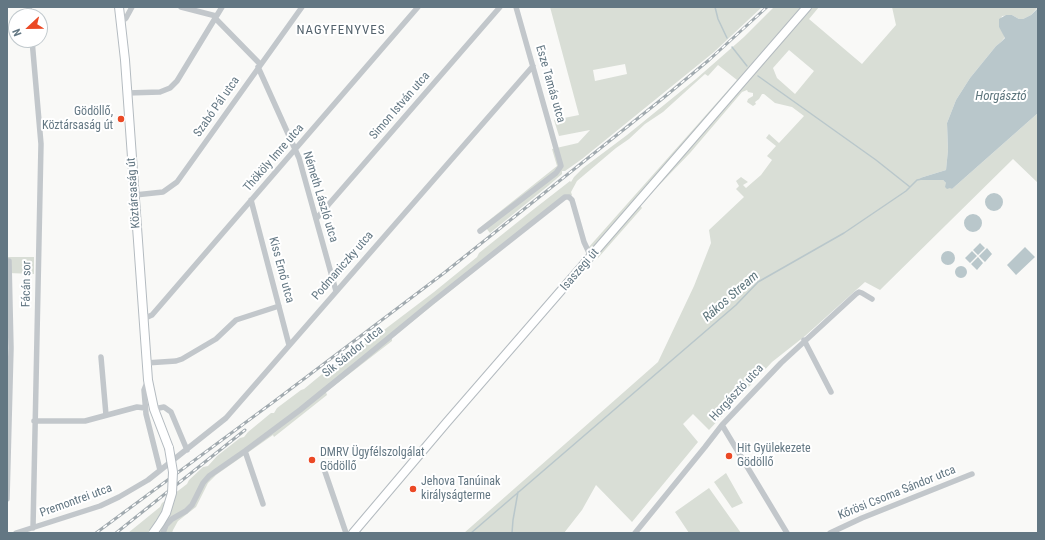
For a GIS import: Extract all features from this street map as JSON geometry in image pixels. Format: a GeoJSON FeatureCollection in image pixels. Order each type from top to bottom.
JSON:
{"type":"FeatureCollection","features":[{"type":"Feature","properties":{"kind":"main road","name":"Köztársaság út"},"geometry":{"type":"LineString","coordinates":[[119,7],[135,195],[146,363],[154,409],[169,448],[173,476],[171,496],[163,518],[153,533]]}},
{"type":"Feature","properties":{"kind":"main road","name":"Isaszegi út"},"geometry":{"type":"LineString","coordinates":[[353,533],[447,422],[807,7]]}},
{"type":"Feature","properties":{"kind":"street"},"geometry":{"type":"LineString","coordinates":[[121,22],[126,18],[132,7]]}},
{"type":"Feature","properties":{"kind":"street"},"geometry":{"type":"LineString","coordinates":[[181,7],[215,17]]}},
{"type":"Feature","properties":{"kind":"street"},"geometry":{"type":"LineString","coordinates":[[127,93],[160,92],[170,88],[177,81],[222,7]]}},
{"type":"Feature","properties":{"kind":"street","name":"Szabó Pál utca"},"geometry":{"type":"LineString","coordinates":[[135,195],[163,192],[176,182],[302,7]]}},
{"type":"Feature","properties":{"kind":"street","name":"Thököly Imre utca"},"geometry":{"type":"LineString","coordinates":[[143,319],[152,315],[418,7]]}},
{"type":"Feature","properties":{"kind":"street","name":"Simon István utca"},"geometry":{"type":"LineString","coordinates":[[316,219],[500,7]]}},
{"type":"Feature","properties":{"kind":"street","name":"Esze Tamás utca"},"geometry":{"type":"LineString","coordinates":[[480,231],[556,173],[561,167],[534,66],[516,7]]}},
{"type":"Feature","properties":{"kind":"street","name":"Németh László utca"},"geometry":{"type":"LineString","coordinates":[[215,17],[259,66],[294,151],[299,158],[336,291]]}},
{"type":"Feature","properties":{"kind":"street","name":"Fácán sor"},"geometry":{"type":"LineString","coordinates":[[33,48],[41,144],[34,421],[33,528]]}},
{"type":"Feature","properties":{"kind":"street","name":"Podmaniczky utca"},"geometry":{"type":"LineString","coordinates":[[160,470],[187,450],[231,413],[534,66]]}},
{"type":"Feature","properties":{"kind":"street","name":"Sík Sándor utca"},"geometry":{"type":"LineString","coordinates":[[163,533],[167,523],[186,511],[192,505],[205,480],[246,451],[363,359],[564,197],[568,197],[572,200],[584,242],[591,257]]}},
{"type":"Feature","properties":{"kind":"street","name":"Kiss Ernő utca"},"geometry":{"type":"LineString","coordinates":[[251,200],[289,346]]}},
{"type":"Feature","properties":{"kind":"street"},"geometry":{"type":"LineString","coordinates":[[7,499],[9,261]]}},
{"type":"Feature","properties":{"kind":"street","name":"Horgásztó utca"},"geometry":{"type":"LineString","coordinates":[[635,533],[722,425],[804,340],[857,292],[862,293],[872,299]]}},
{"type":"Feature","properties":{"kind":"street"},"geometry":{"type":"LineString","coordinates":[[146,363],[176,361],[182,359],[216,339],[236,320],[279,306]]}},
{"type":"Feature","properties":{"kind":"street"},"geometry":{"type":"LineString","coordinates":[[804,340],[831,392]]}},
{"type":"Feature","properties":{"kind":"street"},"geometry":{"type":"LineString","coordinates":[[102,357],[106,415]]}},
{"type":"Feature","properties":{"kind":"street","name":"Köztársaság út"},"geometry":{"type":"LineString","coordinates":[[148,380],[144,390],[145,408],[148,428],[160,470]]}},
{"type":"Feature","properties":{"kind":"street"},"geometry":{"type":"LineString","coordinates":[[34,421],[80,422],[137,407],[145,408]]}},
{"type":"Feature","properties":{"kind":"street"},"geometry":{"type":"LineString","coordinates":[[154,409],[164,407],[170,410],[187,450]]}},
{"type":"Feature","properties":{"kind":"street"},"geometry":{"type":"LineString","coordinates":[[722,425],[787,533]]}},
{"type":"Feature","properties":{"kind":"street"},"geometry":{"type":"LineString","coordinates":[[246,451],[264,504]]}},
{"type":"Feature","properties":{"kind":"street"},"geometry":{"type":"LineString","coordinates":[[323,466],[346,533]]}},
{"type":"Feature","properties":{"kind":"street","name":"Premontrei utca"},"geometry":{"type":"LineString","coordinates":[[16,533],[108,503],[138,486],[160,470]]}},
{"type":"Feature","properties":{"kind":"street","name":"Kőrösi Csoma Sándor utca"},"geometry":{"type":"LineString","coordinates":[[830,533],[862,518],[972,474]]}},
{"type":"Feature","properties":{"kind":"shaded area"},"geometry":{"type":"Polygon","coordinates":[[[550,7],[762,7],[714,52],[582,159],[565,171],[562,171],[562,174],[490,233],[486,228],[478,229],[557,166],[552,149],[578,143],[590,130],[559,136],[554,120],[579,115],[550,7]],[[625,64],[593,70],[595,81],[627,74],[625,64]]]}},
{"type":"Feature","properties":{"kind":"shaded area"},"geometry":{"type":"Polygon","coordinates":[[[774,7],[819,7],[809,19],[862,64],[896,25],[892,7],[1038,7],[1031,15],[1023,19],[1019,19],[1012,15],[1002,16],[999,26],[1005,37],[970,78],[956,100],[947,123],[948,150],[946,170],[920,178],[922,180],[943,180],[952,189],[1038,113],[1038,183],[1013,159],[880,290],[865,282],[805,336],[772,362],[709,430],[693,414],[683,424],[698,442],[632,522],[596,485],[582,510],[564,533],[464,533],[658,362],[694,286],[711,243],[709,230],[744,197],[736,189],[739,186],[736,181],[741,177],[748,182],[743,185],[746,188],[761,175],[772,160],[767,156],[776,146],[766,138],[769,134],[779,143],[804,116],[792,107],[775,103],[764,94],[762,94],[753,106],[747,102],[748,99],[753,96],[753,93],[748,92],[747,90],[742,92],[690,153],[640,205],[642,208],[598,258],[588,248],[737,80],[718,65],[708,76],[705,74],[663,112],[645,124],[629,139],[577,181],[571,192],[572,195],[562,201],[392,338],[392,341],[326,392],[327,395],[274,437],[273,435],[216,475],[208,483],[196,507],[178,521],[172,533],[128,533],[160,507],[162,503],[187,484],[189,480],[203,467],[208,466],[217,456],[240,438],[244,437],[271,413],[274,413],[277,408],[304,389],[327,370],[344,358],[347,358],[434,292],[477,257],[479,253],[570,181],[571,182],[583,168],[627,135],[696,79],[744,37],[774,7]],[[789,50],[773,68],[777,78],[795,94],[814,71],[789,50]]]}},
{"type":"Feature","properties":{"kind":"shaded area"},"geometry":{"type":"Polygon","coordinates":[[[7,257],[34,257],[34,274],[8,273],[10,312],[7,314],[7,257]]]}},
{"type":"Feature","properties":{"kind":"shaded area"},"geometry":{"type":"Polygon","coordinates":[[[726,473],[743,503],[732,508],[714,482],[726,473]]]}},
{"type":"Feature","properties":{"kind":"shaded area"},"geometry":{"type":"Polygon","coordinates":[[[709,488],[741,533],[689,533],[675,512],[709,488]]]}},
{"type":"Feature","properties":{"kind":"water","name":"Horgásztó"},"geometry":{"type":"Polygon","coordinates":[[[1038,8],[1038,113],[952,189],[947,189],[945,187],[946,183],[943,180],[921,180],[920,178],[946,170],[948,150],[947,123],[956,100],[970,78],[996,46],[1005,38],[999,27],[999,19],[1006,15],[1012,15],[1019,19],[1023,19],[1031,15],[1038,8]]]}},
{"type":"Feature","properties":{"kind":"water"},"geometry":{"type":"Polygon","coordinates":[[[994,193],[998,194],[1002,198],[1002,206],[998,210],[994,211],[990,210],[986,206],[985,202],[986,198],[990,194],[994,193]]]}},
{"type":"Feature","properties":{"kind":"water"},"geometry":{"type":"Polygon","coordinates":[[[973,214],[979,217],[982,223],[979,229],[973,232],[967,229],[964,223],[967,217],[973,214]]]}},
{"type":"Feature","properties":{"kind":"water"},"geometry":{"type":"Polygon","coordinates":[[[980,243],[985,248],[978,255],[973,250],[980,243]]]}},
{"type":"Feature","properties":{"kind":"water"},"geometry":{"type":"Polygon","coordinates":[[[1025,247],[1035,257],[1016,275],[1007,265],[1025,247]]]}},
{"type":"Feature","properties":{"kind":"water"},"geometry":{"type":"Polygon","coordinates":[[[987,248],[992,254],[985,262],[979,256],[987,248]]]}},
{"type":"Feature","properties":{"kind":"water"},"geometry":{"type":"Polygon","coordinates":[[[945,251],[951,251],[955,255],[955,261],[951,265],[945,265],[941,261],[941,255],[945,251]]]}},
{"type":"Feature","properties":{"kind":"water"},"geometry":{"type":"Polygon","coordinates":[[[972,251],[977,256],[970,263],[965,258],[972,251]]]}},
{"type":"Feature","properties":{"kind":"water"},"geometry":{"type":"Polygon","coordinates":[[[978,257],[983,263],[977,270],[971,264],[978,257]]]}},
{"type":"Feature","properties":{"kind":"water"},"geometry":{"type":"Polygon","coordinates":[[[963,266],[966,267],[966,277],[959,278],[956,277],[955,270],[956,267],[963,266]]]}},
{"type":"Feature","properties":{"kind":"waterway"},"geometry":{"type":"LineString","coordinates":[[715,7],[718,19],[727,38]]}},
{"type":"Feature","properties":{"kind":"waterway"},"geometry":{"type":"LineString","coordinates":[[732,47],[747,66]]}},
{"type":"Feature","properties":{"kind":"waterway"},"geometry":{"type":"LineString","coordinates":[[758,76],[876,160],[910,187]]}},
{"type":"Feature","properties":{"kind":"waterway","name":"Rákos Stream"},"geometry":{"type":"LineString","coordinates":[[471,533],[736,305],[758,282],[844,233],[906,191],[917,180],[922,179]]}},
{"type":"Feature","properties":{"kind":"waterway"},"geometry":{"type":"LineString","coordinates":[[512,533],[518,492]]}},
{"type":"Feature","properties":{"kind":"railway"},"geometry":{"type":"LineString","coordinates":[[96,533],[444,273],[662,99],[709,60],[767,7]]}},
{"type":"Feature","properties":{"kind":"railway"},"geometry":{"type":"LineString","coordinates":[[116,533],[245,430]]}},
{"type":"Feature","properties":{"kind":"place","name":"Gödöllő, Köztársaság út"},"geometry":{"type":"Point","coordinates":[121,119]}},
{"type":"Feature","properties":{"kind":"place","name":"Hit Gyülekezete Gödöllő"},"geometry":{"type":"Point","coordinates":[729,456]}},
{"type":"Feature","properties":{"kind":"place","name":"DMRV Ügyfélszolgálat Gödöllő"},"geometry":{"type":"Point","coordinates":[312,460]}},
{"type":"Feature","properties":{"kind":"place","name":"Jehova Tanúinak királyságterme"},"geometry":{"type":"Point","coordinates":[413,489]}},
{"type":"Feature","properties":{"kind":"district","name":"NAGYFENYVES"},"geometry":{"type":"Point","coordinates":[341,31]}}]}
